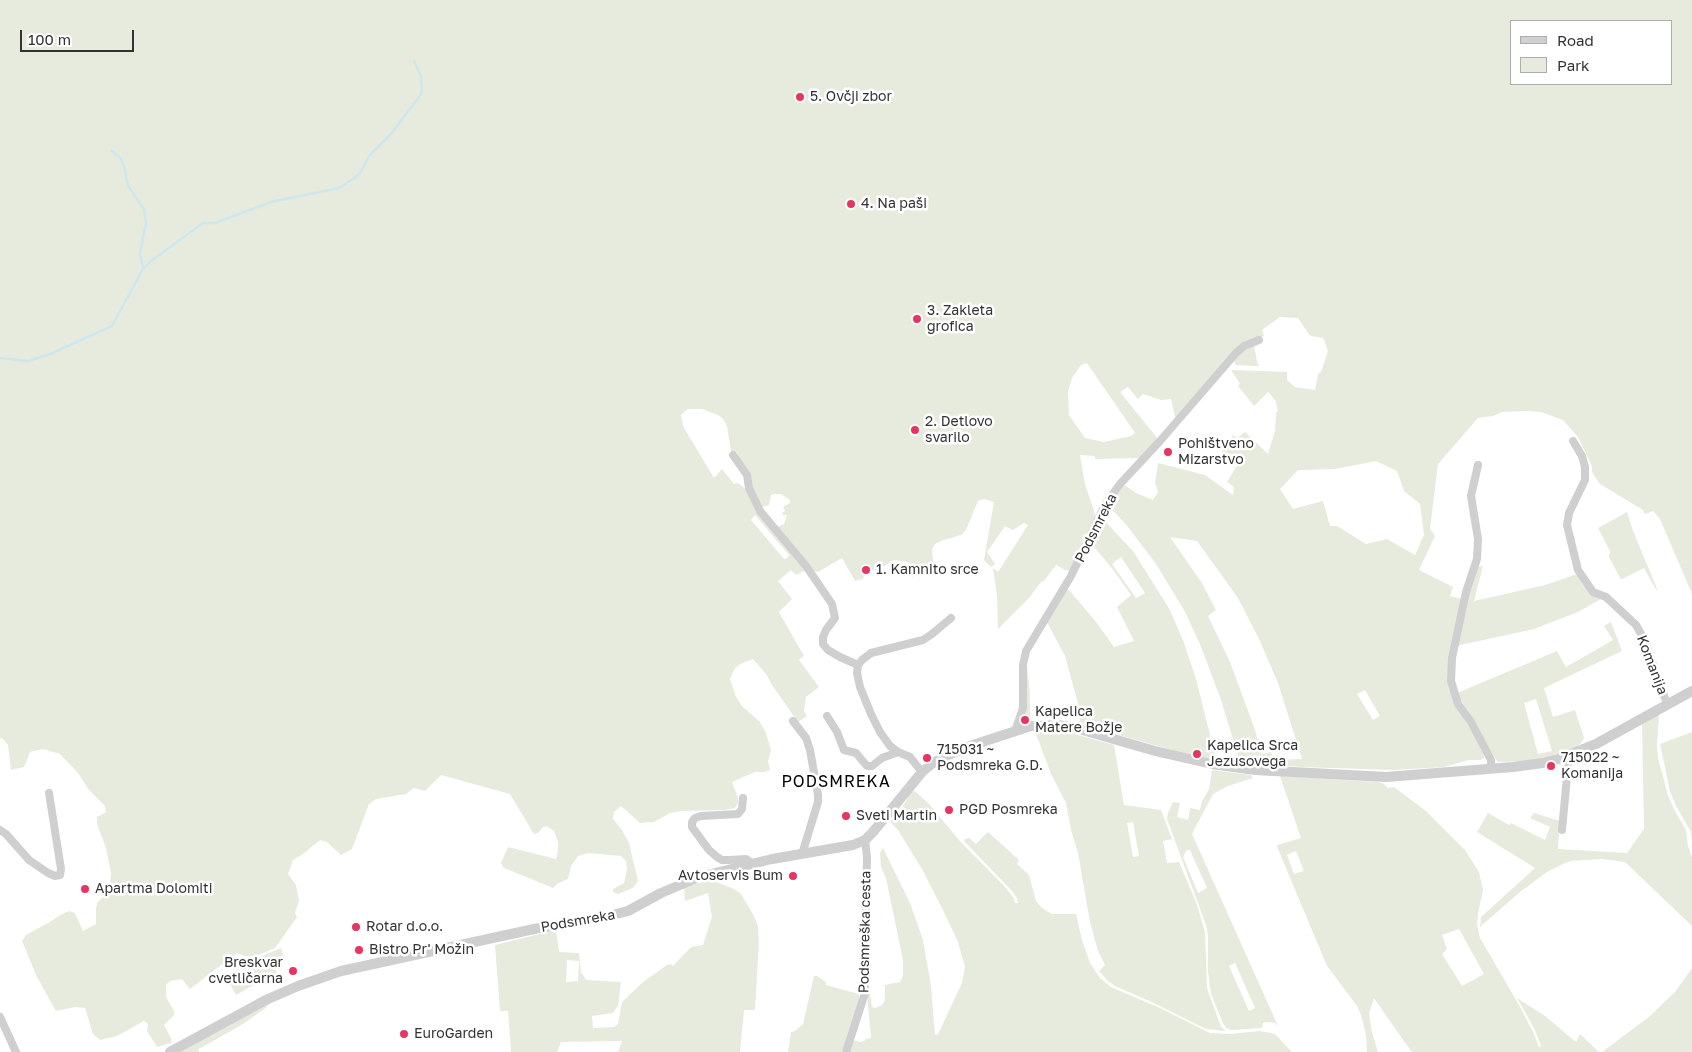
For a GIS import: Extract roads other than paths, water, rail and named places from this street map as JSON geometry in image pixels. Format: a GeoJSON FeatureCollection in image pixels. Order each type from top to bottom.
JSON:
{"type":"FeatureCollection","features":[{"type":"Feature","properties":{"kind":"street","name":"Podsmreka"},"geometry":{"type":"LineString","coordinates":[[1015,731],[1023,708],[1023,666],[1026,651],[1071,576],[1106,503],[1120,484],[1236,353],[1244,346],[1259,340]]}},
{"type":"Feature","properties":{"kind":"street","name":"Komanija"},"geometry":{"type":"LineString","coordinates":[[1058,725],[1202,762],[1255,770],[1386,777],[1543,763],[1570,756],[1596,744],[1667,704],[1644,639],[1636,625],[1606,597],[1593,592],[1578,570],[1567,524],[1569,514],[1585,480],[1585,467],[1582,456],[1573,441]]}},
{"type":"Feature","properties":{"kind":"street"},"geometry":{"type":"LineString","coordinates":[[733,455],[747,475],[749,488],[760,511],[806,566],[832,604],[835,618],[823,637],[824,644],[828,650],[840,658],[858,665]]}},
{"type":"Feature","properties":{"kind":"street"},"geometry":{"type":"LineString","coordinates":[[1478,465],[1471,496],[1478,539],[1477,559],[1466,592],[1452,658],[1451,681],[1458,704],[1471,722],[1491,760],[1491,769]]}},
{"type":"Feature","properties":{"kind":"street"},"geometry":{"type":"LineString","coordinates":[[922,772],[910,757],[890,746],[870,714],[860,688],[857,673],[858,665],[871,653],[923,640],[951,618]]}},
{"type":"Feature","properties":{"kind":"street"},"geometry":{"type":"LineString","coordinates":[[1667,704],[1692,692]]}},
{"type":"Feature","properties":{"kind":"street"},"geometry":{"type":"LineString","coordinates":[[827,716],[837,732],[844,750],[856,753],[867,766],[872,766],[882,758],[898,752]]}},
{"type":"Feature","properties":{"kind":"street"},"geometry":{"type":"LineString","coordinates":[[793,721],[806,738],[818,795],[818,802],[802,854]]}},
{"type":"Feature","properties":{"kind":"street","name":"Podsmreka"},"geometry":{"type":"LineString","coordinates":[[170,1052],[268,999],[341,971],[534,929],[617,914],[628,911],[661,893],[699,877],[752,863],[853,845],[864,840],[877,828],[922,772],[932,763],[955,752],[1031,726],[1058,725]]}},
{"type":"Feature","properties":{"kind":"street"},"geometry":{"type":"LineString","coordinates":[[1562,830],[1570,756]]}},
{"type":"Feature","properties":{"kind":"street"},"geometry":{"type":"LineString","coordinates":[[0,830],[6,834],[29,860],[48,873],[55,876],[60,875],[61,869],[49,793]]}},
{"type":"Feature","properties":{"kind":"street"},"geometry":{"type":"LineString","coordinates":[[743,798],[742,809],[738,814],[701,816],[695,818],[692,822],[692,827],[709,850],[717,857],[729,860],[746,859],[752,863]]}},
{"type":"Feature","properties":{"kind":"street","name":"Podsmreška cesta"},"geometry":{"type":"LineString","coordinates":[[846,1052],[865,993],[867,857],[864,840]]}},
{"type":"Feature","properties":{"kind":"street"},"geometry":{"type":"LineString","coordinates":[[0,1017],[16,1052]]}},
{"type":"Feature","properties":{"kind":"waterway"},"geometry":{"type":"LineString","coordinates":[[0,358],[28,361],[50,354],[112,326],[143,269],[203,223],[215,223],[271,202],[339,188],[353,179],[360,173],[369,156],[391,134],[422,93],[421,76],[414,61]]}},
{"type":"Feature","properties":{"kind":"waterway"},"geometry":{"type":"LineString","coordinates":[[112,151],[120,158],[124,166],[128,186],[144,209],[146,223],[140,253],[143,268]]}},
{"type":"Feature","properties":{"kind":"place","name":"5. Ovčji zbor"},"geometry":{"type":"Point","coordinates":[800,97]}},
{"type":"Feature","properties":{"kind":"place","name":"4. Na paši"},"geometry":{"type":"Point","coordinates":[851,204]}},
{"type":"Feature","properties":{"kind":"place","name":"3. Zakleta grofica"},"geometry":{"type":"Point","coordinates":[917,319]}},
{"type":"Feature","properties":{"kind":"place","name":"2. Detlovo svarilo"},"geometry":{"type":"Point","coordinates":[915,430]}},
{"type":"Feature","properties":{"kind":"place","name":"Pohištveno Mizarstvo"},"geometry":{"type":"Point","coordinates":[1168,452]}},
{"type":"Feature","properties":{"kind":"place","name":"1. Kamnito srce"},"geometry":{"type":"Point","coordinates":[866,570]}},
{"type":"Feature","properties":{"kind":"place","name":"Kapelica Matere Božje"},"geometry":{"type":"Point","coordinates":[1025,720]}},
{"type":"Feature","properties":{"kind":"place","name":"Kapelica Srca Jezusovega"},"geometry":{"type":"Point","coordinates":[1197,754]}},
{"type":"Feature","properties":{"kind":"place","name":"715031 ~ Podsmreka G.D."},"geometry":{"type":"Point","coordinates":[927,758]}},
{"type":"Feature","properties":{"kind":"place","name":"715022 ~ Komanija"},"geometry":{"type":"Point","coordinates":[1551,766]}},
{"type":"Feature","properties":{"kind":"place","name":"PGD Posmreka"},"geometry":{"type":"Point","coordinates":[949,810]}},
{"type":"Feature","properties":{"kind":"place","name":"Sveti Martin"},"geometry":{"type":"Point","coordinates":[846,816]}},
{"type":"Feature","properties":{"kind":"place","name":"Avtoservis Bum"},"geometry":{"type":"Point","coordinates":[793,876]}},
{"type":"Feature","properties":{"kind":"place","name":"Apartma Dolomiti"},"geometry":{"type":"Point","coordinates":[85,889]}},
{"type":"Feature","properties":{"kind":"place","name":"Rotar d.o.o."},"geometry":{"type":"Point","coordinates":[356,927]}},
{"type":"Feature","properties":{"kind":"place","name":"Bistro Pr' Možin"},"geometry":{"type":"Point","coordinates":[359,950]}},
{"type":"Feature","properties":{"kind":"place","name":"Breskvar cvetličarna"},"geometry":{"type":"Point","coordinates":[293,971]}},
{"type":"Feature","properties":{"kind":"place","name":"EuroGarden"},"geometry":{"type":"Point","coordinates":[404,1034]}},
{"type":"Feature","properties":{"kind":"district","name":"PODSMREKA"},"geometry":{"type":"Point","coordinates":[836,782]}}]}
